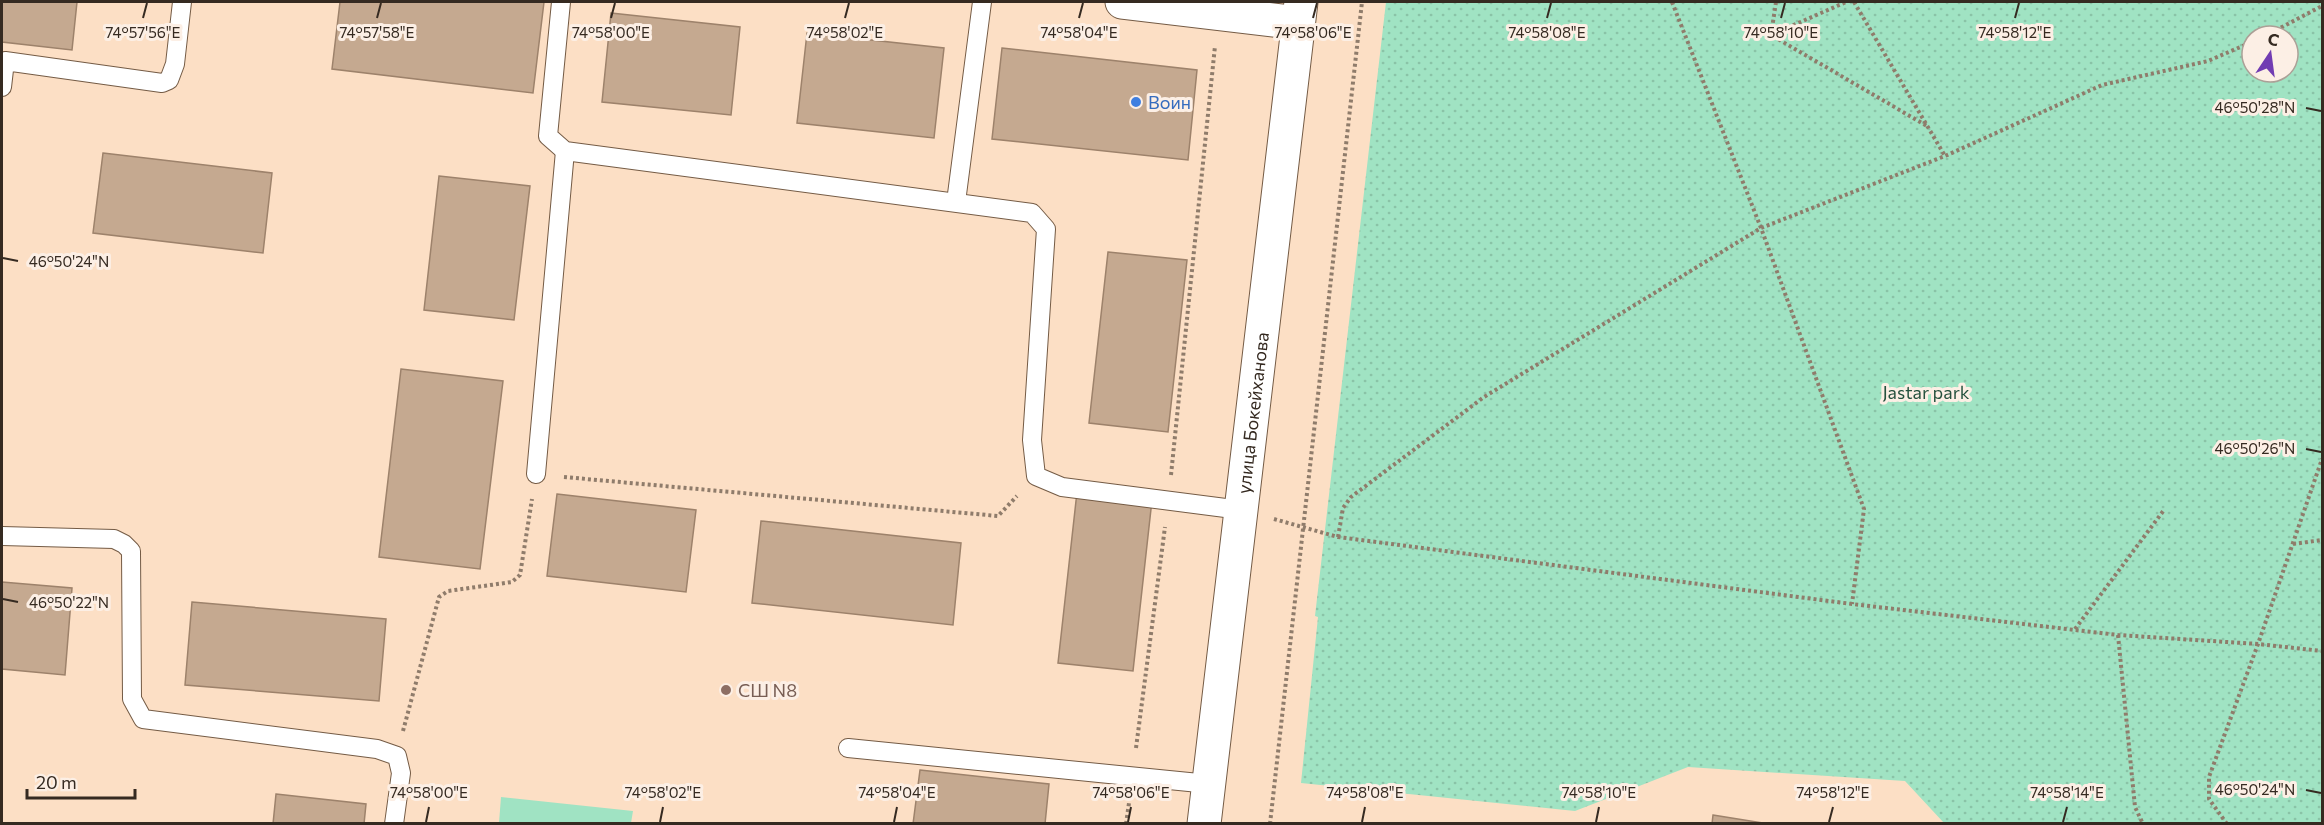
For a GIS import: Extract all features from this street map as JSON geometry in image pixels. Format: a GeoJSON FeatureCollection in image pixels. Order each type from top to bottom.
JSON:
{"type":"FeatureCollection","features":[{"type":"Feature","properties":{"kind":"street"},"geometry":{"type":"LineString","coordinates":[[1122,2],[1219,13],[1300,12]]}},
{"type":"Feature","properties":{"kind":"street","name":"улица Бокейханова"},"geometry":{"type":"LineString","coordinates":[[1204,824],[1300,12]]}},
{"type":"Feature","properties":{"kind":"lane"},"geometry":{"type":"LineString","coordinates":[[2,87],[3,60],[162,83],[169,80],[172,74],[182,2]]}},
{"type":"Feature","properties":{"kind":"lane"},"geometry":{"type":"LineString","coordinates":[[561,2],[548,136],[565,151],[1032,213],[1046,229],[1032,440],[1036,476],[1062,487],[1241,510]]}},
{"type":"Feature","properties":{"kind":"lane"},"geometry":{"type":"LineString","coordinates":[[956,202],[982,2]]}},
{"type":"Feature","properties":{"kind":"lane"},"geometry":{"type":"LineString","coordinates":[[536,474],[565,151]]}},
{"type":"Feature","properties":{"kind":"lane"},"geometry":{"type":"LineString","coordinates":[[2,536],[114,539],[124,544],[131,551],[132,699],[143,719],[377,749],[397,756],[401,773],[394,824]]}},
{"type":"Feature","properties":{"kind":"lane"},"geometry":{"type":"LineString","coordinates":[[848,748],[1209,784]]}},
{"type":"Feature","properties":{"kind":"path"},"geometry":{"type":"LineString","coordinates":[[1270,824],[1362,2]]}},
{"type":"Feature","properties":{"kind":"path"},"geometry":{"type":"LineString","coordinates":[[1672,2],[1761,228],[1864,509],[1852,604]]}},
{"type":"Feature","properties":{"kind":"path"},"geometry":{"type":"LineString","coordinates":[[1772,35],[1776,2]]}},
{"type":"Feature","properties":{"kind":"path"},"geometry":{"type":"LineString","coordinates":[[1772,35],[1846,2]]}},
{"type":"Feature","properties":{"kind":"path"},"geometry":{"type":"LineString","coordinates":[[1854,2],[1945,156]]}},
{"type":"Feature","properties":{"kind":"path"},"geometry":{"type":"LineString","coordinates":[[2288,24],[2322,6]]}},
{"type":"Feature","properties":{"kind":"path"},"geometry":{"type":"LineString","coordinates":[[1126,824],[1169,501],[1219,13]]}},
{"type":"Feature","properties":{"kind":"path"},"geometry":{"type":"LineString","coordinates":[[1772,35],[1927,126]]}},
{"type":"Feature","properties":{"kind":"path"},"geometry":{"type":"LineString","coordinates":[[1338,537],[1343,508],[1351,497],[1484,397],[1761,228],[1945,156],[2102,85],[2208,61],[2240,47]]}},
{"type":"Feature","properties":{"kind":"path"},"geometry":{"type":"LineString","coordinates":[[2227,824],[2209,799],[2209,777],[2322,459]]}},
{"type":"Feature","properties":{"kind":"path"},"geometry":{"type":"LineString","coordinates":[[397,756],[439,597],[448,591],[512,582],[520,575],[536,474],[998,516],[1036,476]]}},
{"type":"Feature","properties":{"kind":"path"},"geometry":{"type":"LineString","coordinates":[[1241,510],[1338,537],[1852,604],[2118,634],[2322,651]]}},
{"type":"Feature","properties":{"kind":"path"},"geometry":{"type":"LineString","coordinates":[[2074,629],[2164,510]]}},
{"type":"Feature","properties":{"kind":"path"},"geometry":{"type":"LineString","coordinates":[[2293,544],[2322,540]]}},
{"type":"Feature","properties":{"kind":"path"},"geometry":{"type":"LineString","coordinates":[[2118,634],[2135,807],[2143,824]]}},
{"type":"Feature","properties":{"kind":"green space","name":"Jastar park"},"geometry":{"type":"Polygon","coordinates":[[[1386,2],[2322,2],[2322,823],[1944,823],[1905,781],[1688,767],[1575,811],[1301,783],[1318,617],[1315,616],[1386,2]]]}},
{"type":"Feature","properties":{"kind":"green space"},"geometry":{"type":"Polygon","coordinates":[[[501,797],[633,811],[631,823],[499,823],[501,797]]]}},
{"type":"Feature","properties":{"kind":"building"},"geometry":{"type":"Polygon","coordinates":[[[2,2],[77,2],[72,50],[2,42],[2,2]]]}},
{"type":"Feature","properties":{"kind":"building"},"geometry":{"type":"Polygon","coordinates":[[[340,2],[544,2],[533,93],[332,69],[340,2]]]}},
{"type":"Feature","properties":{"kind":"building"},"geometry":{"type":"Polygon","coordinates":[[[611,13],[740,27],[731,115],[602,102],[611,13]]]}},
{"type":"Feature","properties":{"kind":"building"},"geometry":{"type":"Polygon","coordinates":[[[807,33],[944,48],[934,138],[797,123],[807,33]]]}},
{"type":"Feature","properties":{"kind":"building"},"geometry":{"type":"Polygon","coordinates":[[[1002,48],[1197,70],[1188,160],[992,139],[1002,48]]]}},
{"type":"Feature","properties":{"kind":"building"},"geometry":{"type":"Polygon","coordinates":[[[103,153],[272,173],[263,253],[93,233],[103,153]]]}},
{"type":"Feature","properties":{"kind":"building"},"geometry":{"type":"Polygon","coordinates":[[[439,176],[530,186],[514,320],[424,310],[439,176]]]}},
{"type":"Feature","properties":{"kind":"building"},"geometry":{"type":"Polygon","coordinates":[[[1108,252],[1187,260],[1168,432],[1089,423],[1108,252]]]}},
{"type":"Feature","properties":{"kind":"building"},"geometry":{"type":"Polygon","coordinates":[[[401,369],[503,381],[480,569],[379,557],[401,369]]]}},
{"type":"Feature","properties":{"kind":"building"},"geometry":{"type":"Polygon","coordinates":[[[1077,492],[1152,500],[1133,671],[1058,663],[1077,492]]]}},
{"type":"Feature","properties":{"kind":"building"},"geometry":{"type":"Polygon","coordinates":[[[557,494],[696,510],[686,592],[547,576],[557,494]]]}},
{"type":"Feature","properties":{"kind":"building"},"geometry":{"type":"Polygon","coordinates":[[[761,521],[961,543],[953,625],[752,603],[761,521]]]}},
{"type":"Feature","properties":{"kind":"building"},"geometry":{"type":"Polygon","coordinates":[[[2,582],[72,588],[65,675],[2,669],[2,582]]]}},
{"type":"Feature","properties":{"kind":"building"},"geometry":{"type":"Polygon","coordinates":[[[192,602],[386,619],[379,701],[185,685],[192,602]]]}},
{"type":"Feature","properties":{"kind":"building"},"geometry":{"type":"Polygon","coordinates":[[[920,770],[1049,784],[1045,824],[913,824],[920,770]]]}},
{"type":"Feature","properties":{"kind":"building"},"geometry":{"type":"Polygon","coordinates":[[[276,794],[366,804],[364,824],[273,824],[276,794]]]}},
{"type":"Feature","properties":{"kind":"building"},"geometry":{"type":"Polygon","coordinates":[[[1713,815],[1769,824],[1712,824],[1713,815]]]}},
{"type":"Feature","properties":{"kind":"place","name":"Воин"},"geometry":{"type":"Point","coordinates":[1136,102]}},
{"type":"Feature","properties":{"kind":"place","name":"СШ N8"},"geometry":{"type":"Point","coordinates":[726,690]}}]}
